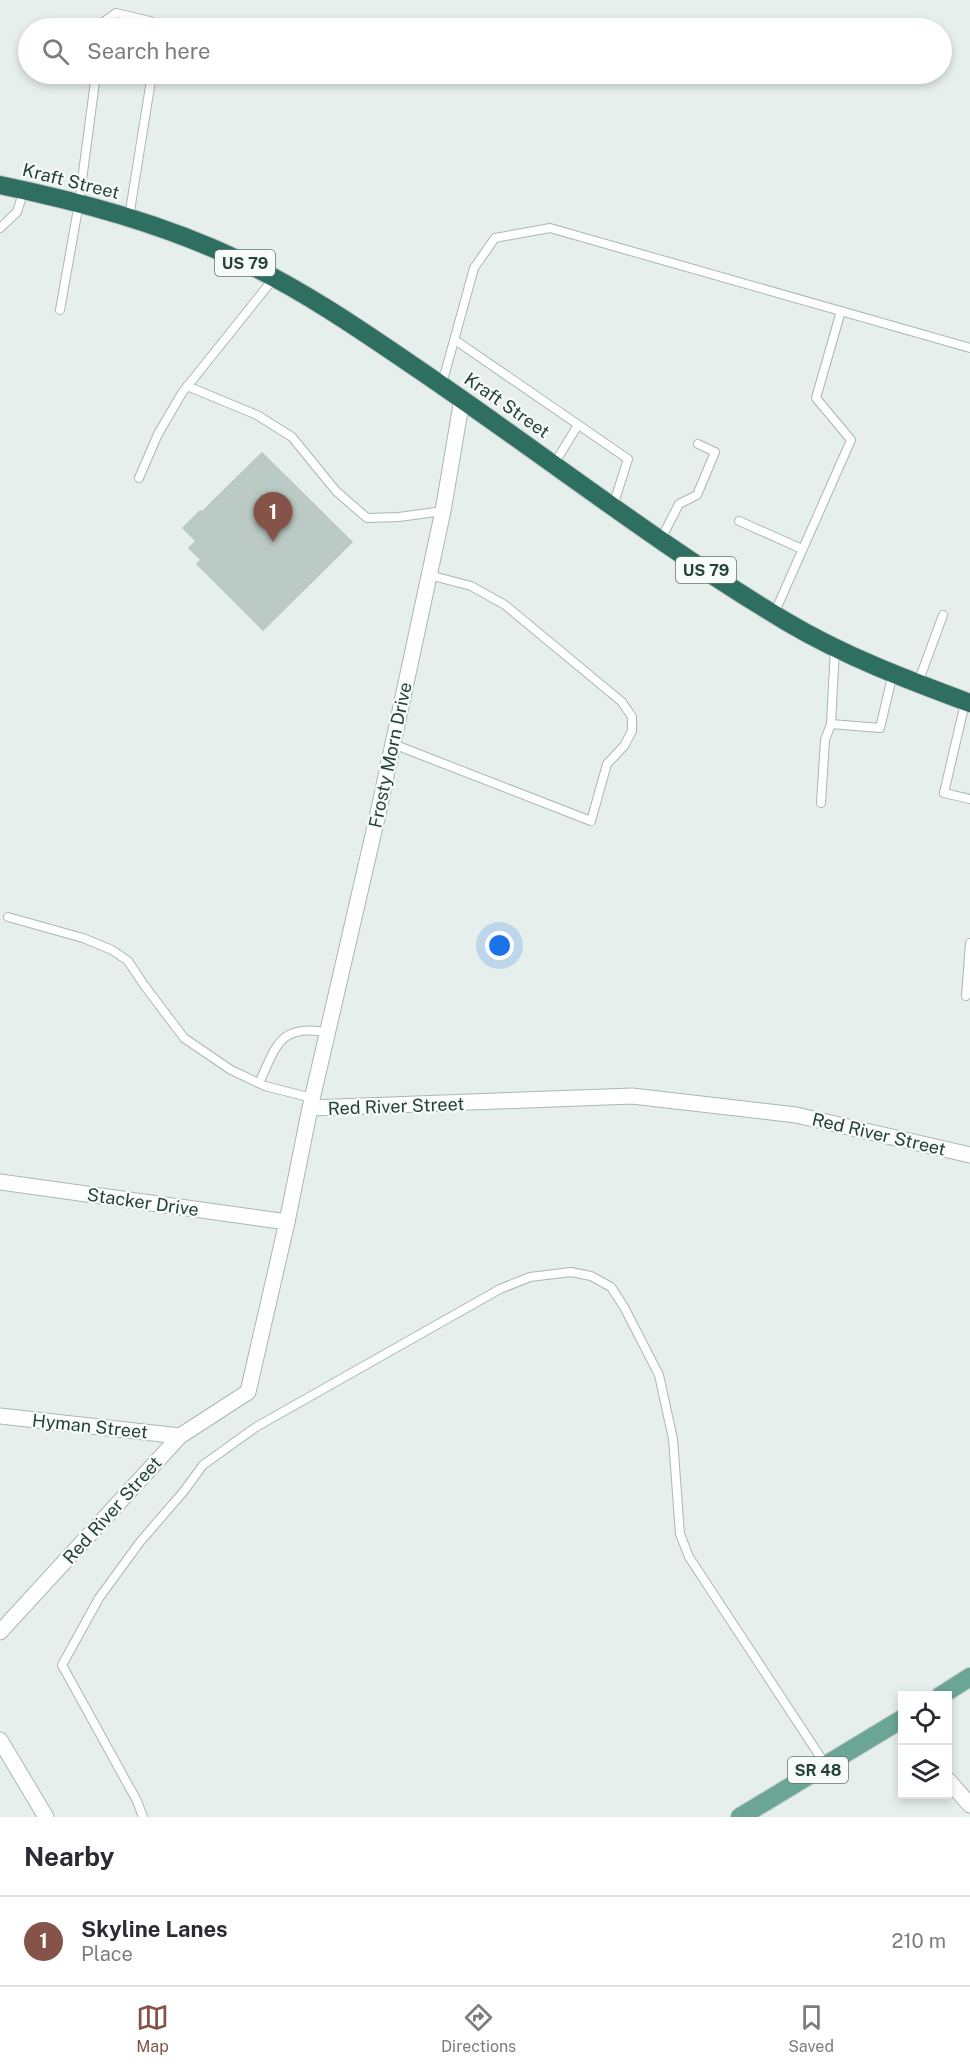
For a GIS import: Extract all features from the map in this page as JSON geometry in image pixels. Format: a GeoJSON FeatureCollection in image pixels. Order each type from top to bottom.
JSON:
{"type":"FeatureCollection","features":[{"type":"Feature","properties":{"kind":"highway","name":"Kraft Street"},"geometry":{"type":"LineString","coordinates":[[0,186],[129,217],[237,259],[274,278],[363,332],[661,539],[774,614],[836,647],[893,673],[968,702]]}},
{"type":"Feature","properties":{"kind":"main road"},"geometry":{"type":"LineString","coordinates":[[947,1691],[970,1677]]}},
{"type":"Feature","properties":{"kind":"main road","name":"SR 48"},"geometry":{"type":"LineString","coordinates":[[740,1817],[898,1725]]}},
{"type":"Feature","properties":{"kind":"street","name":"Frosty Morn Drive"},"geometry":{"type":"LineString","coordinates":[[311,1103],[393,744],[443,511],[462,399]]}},
{"type":"Feature","properties":{"kind":"street","name":"Red River Street"},"geometry":{"type":"LineString","coordinates":[[0,1632],[180,1436],[248,1392],[287,1222],[311,1103],[632,1096],[796,1115],[970,1155]]}},
{"type":"Feature","properties":{"kind":"street","name":"Stacker Drive"},"geometry":{"type":"LineString","coordinates":[[0,1182],[287,1222]]}},
{"type":"Feature","properties":{"kind":"street","name":"Hyman Street"},"geometry":{"type":"LineString","coordinates":[[0,1416],[180,1436]]}},
{"type":"Feature","properties":{"kind":"street"},"geometry":{"type":"LineString","coordinates":[[0,1740],[46,1817]]}},
{"type":"Feature","properties":{"kind":"street"},"geometry":{"type":"LineString","coordinates":[[952,1785],[970,1805]]}},
{"type":"Feature","properties":{"kind":"lane"},"geometry":{"type":"LineString","coordinates":[[109,18],[116,13],[137,18]]}},
{"type":"Feature","properties":{"kind":"lane"},"geometry":{"type":"LineString","coordinates":[[60,310],[95,84]]}},
{"type":"Feature","properties":{"kind":"lane"},"geometry":{"type":"LineString","coordinates":[[129,217],[150,84]]}},
{"type":"Feature","properties":{"kind":"lane"},"geometry":{"type":"LineString","coordinates":[[0,228],[17,212],[24,190]]}},
{"type":"Feature","properties":{"kind":"lane"},"geometry":{"type":"LineString","coordinates":[[441,385],[474,268],[495,238],[550,228],[970,348]]}},
{"type":"Feature","properties":{"kind":"lane"},"geometry":{"type":"LineString","coordinates":[[139,478],[158,434],[187,386],[274,278]]}},
{"type":"Feature","properties":{"kind":"lane"},"geometry":{"type":"LineString","coordinates":[[774,614],[851,440],[816,398],[841,311]]}},
{"type":"Feature","properties":{"kind":"lane"},"geometry":{"type":"LineString","coordinates":[[455,340],[628,459],[613,506]]}},
{"type":"Feature","properties":{"kind":"lane"},"geometry":{"type":"LineString","coordinates":[[187,386],[257,415],[292,437],[336,490],[367,518],[399,517],[443,511]]}},
{"type":"Feature","properties":{"kind":"lane"},"geometry":{"type":"LineString","coordinates":[[554,464],[578,424]]}},
{"type":"Feature","properties":{"kind":"lane"},"geometry":{"type":"LineString","coordinates":[[661,539],[679,504],[697,495],[715,452],[698,444]]}},
{"type":"Feature","properties":{"kind":"lane"},"geometry":{"type":"LineString","coordinates":[[739,521],[802,549]]}},
{"type":"Feature","properties":{"kind":"lane"},"geometry":{"type":"LineString","coordinates":[[393,744],[591,821],[607,764],[624,746],[632,731],[632,717],[622,702],[505,605],[471,586],[429,575]]}},
{"type":"Feature","properties":{"kind":"lane"},"geometry":{"type":"LineString","coordinates":[[918,683],[943,615]]}},
{"type":"Feature","properties":{"kind":"lane"},"geometry":{"type":"LineString","coordinates":[[821,803],[825,740],[831,724],[836,647]]}},
{"type":"Feature","properties":{"kind":"lane"},"geometry":{"type":"LineString","coordinates":[[831,724],[880,728],[893,673]]}},
{"type":"Feature","properties":{"kind":"lane"},"geometry":{"type":"LineString","coordinates":[[968,702],[944,793],[970,799]]}},
{"type":"Feature","properties":{"kind":"lane"},"geometry":{"type":"LineString","coordinates":[[8,917],[83,938],[120,956],[128,961],[184,1038],[231,1070],[311,1103]]}},
{"type":"Feature","properties":{"kind":"lane"},"geometry":{"type":"LineString","coordinates":[[966,996],[970,943]]}},
{"type":"Feature","properties":{"kind":"lane"},"geometry":{"type":"LineString","coordinates":[[259,1083],[275,1049],[286,1034],[309,1029],[327,1032]]}},
{"type":"Feature","properties":{"kind":"lane"},"geometry":{"type":"LineString","coordinates":[[143,1817],[137,1801],[62,1665],[99,1598],[140,1542],[184,1491],[202,1465],[256,1427],[501,1289],[530,1277],[571,1272],[591,1276],[611,1287],[624,1307],[659,1375],[673,1439],[680,1534],[690,1557],[826,1765]]}},
{"type":"Feature","properties":{"kind":"building"},"geometry":{"type":"Polygon","coordinates":[[[262,453],[352,542],[263,630],[197,564],[201,560],[189,548],[196,541],[183,528],[262,453]]]}},
{"type":"Feature","properties":{"kind":"place","name":"Skyline Lanes"},"geometry":{"type":"Point","coordinates":[273,542]}}]}
